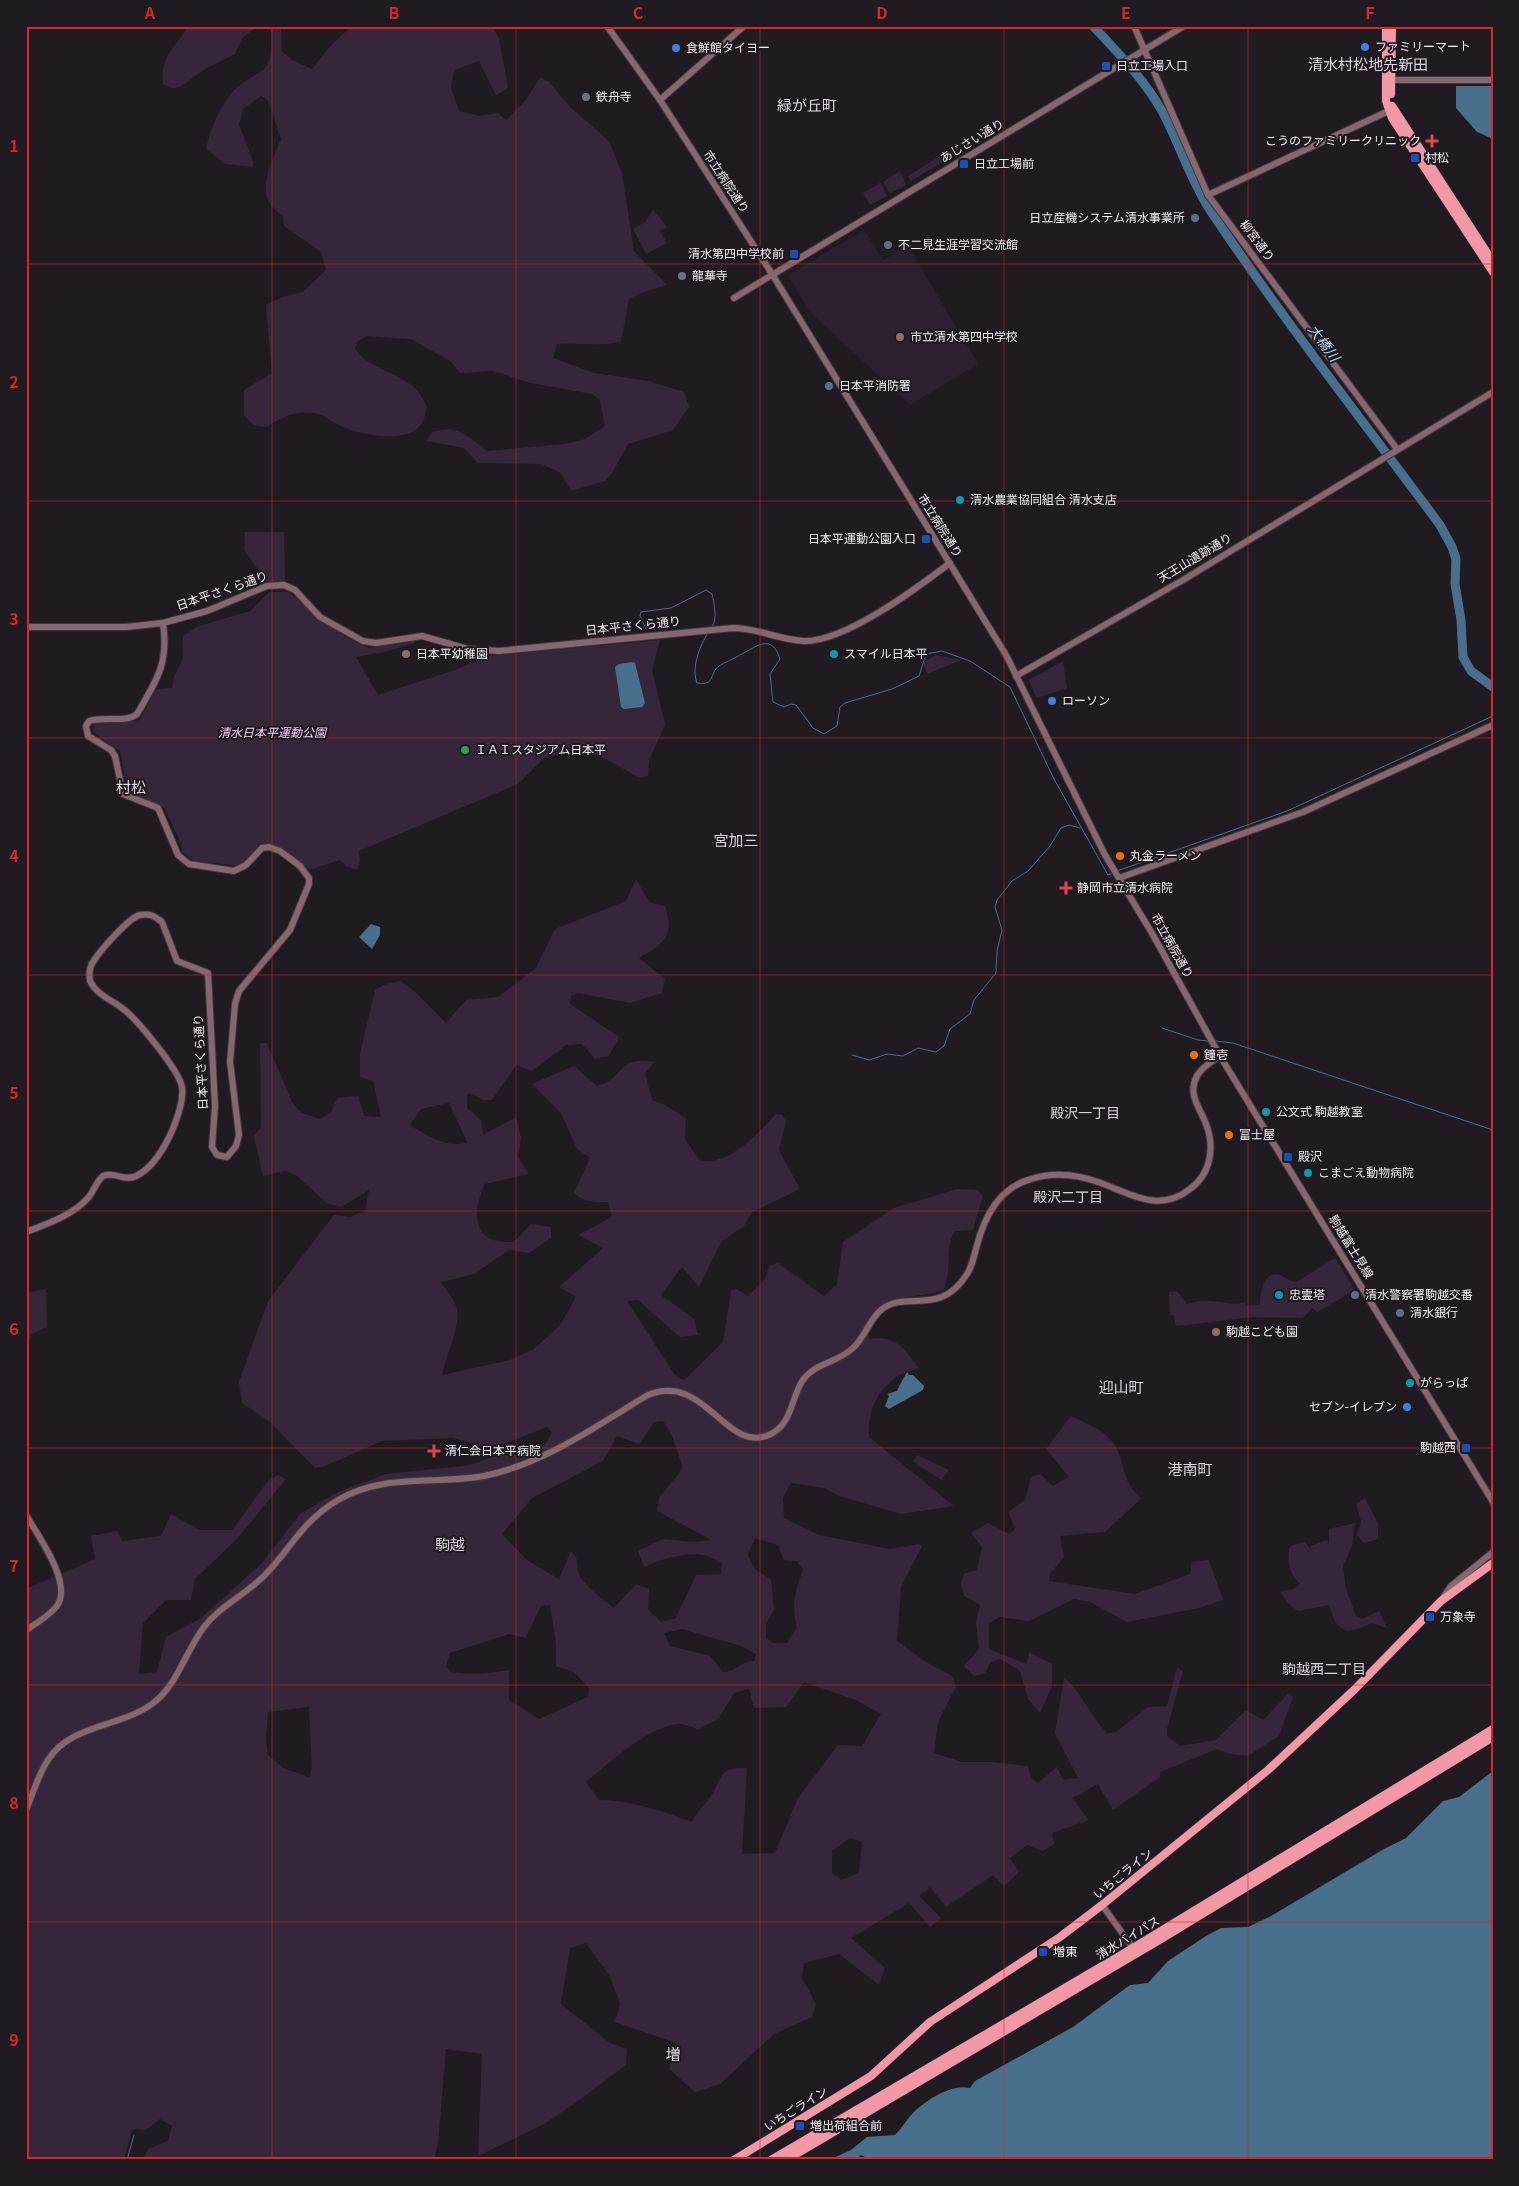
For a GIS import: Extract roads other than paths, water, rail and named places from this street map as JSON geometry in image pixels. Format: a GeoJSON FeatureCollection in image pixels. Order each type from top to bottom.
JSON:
{"type":"FeatureCollection","features":[{"type":"Feature","properties":{"kind":"highway"},"geometry":{"type":"LineString","coordinates":[[1386,26],[1386,102],[1493,272]]}},
{"type":"Feature","properties":{"kind":"highway"},"geometry":{"type":"LineString","coordinates":[[1392,26],[1391,110],[1493,262]]}},
{"type":"Feature","properties":{"kind":"highway","name":"いちごライン"},"geometry":{"type":"LineString","coordinates":[[734,2160],[871,2076],[930,2022],[1060,1937],[1102,1905],[1268,1770],[1354,1690],[1441,1601],[1493,1563]]}},
{"type":"Feature","properties":{"kind":"highway","name":"清水バイパス"},"geometry":{"type":"LineString","coordinates":[[771,2160],[1133,1948],[1493,1729]]}},
{"type":"Feature","properties":{"kind":"highway","name":"清水バイパス"},"geometry":{"type":"LineString","coordinates":[[786,2160],[1161,1939],[1493,1737]]}},
{"type":"Feature","properties":{"kind":"highway"},"geometry":{"type":"LineString","coordinates":[[1133,1948],[1161,1939]]}},
{"type":"Feature","properties":{"kind":"street","name":"市立病院通り"},"geometry":{"type":"LineString","coordinates":[[608,26],[660,100],[772,274],[1006,655],[1118,878],[1153,935],[1220,1056]]}},
{"type":"Feature","properties":{"kind":"street"},"geometry":{"type":"LineString","coordinates":[[660,100],[744,26]]}},
{"type":"Feature","properties":{"kind":"street","name":"柳宮通り"},"geometry":{"type":"LineString","coordinates":[[1134,26],[1208,195],[1395,450]]}},
{"type":"Feature","properties":{"kind":"street","name":"あじさい通り"},"geometry":{"type":"LineString","coordinates":[[734,298],[1184,26]]}},
{"type":"Feature","properties":{"kind":"street"},"geometry":{"type":"LineString","coordinates":[[1392,80],[1493,80]]}},
{"type":"Feature","properties":{"kind":"street"},"geometry":{"type":"LineString","coordinates":[[1208,195],[1391,110]]}},
{"type":"Feature","properties":{"kind":"street"},"geometry":{"type":"LineString","coordinates":[[1395,450],[1493,392]]}},
{"type":"Feature","properties":{"kind":"street","name":"天王山遺跡通り"},"geometry":{"type":"LineString","coordinates":[[1016,676],[1182,580],[1395,450]]}},
{"type":"Feature","properties":{"kind":"street","name":"日本平さくら通り"},"geometry":{"type":"LineString","coordinates":[[26,1232],[63,1216],[88,1199],[103,1176],[115,1174],[128,1178],[141,1174],[163,1148],[178,1113],[182,1087],[177,1074],[123,1008],[99,993],[90,981],[92,963],[100,952],[135,917],[146,914],[162,922],[177,961],[208,973],[215,1106],[212,1147],[218,1155],[227,1157],[236,1146],[239,1135],[230,1062],[235,1004],[239,991],[290,930],[309,884],[307,874],[300,866],[280,851],[269,847],[262,848],[246,865],[234,871],[189,864],[178,855],[158,808],[123,794],[115,756],[111,750],[88,736],[86,726],[89,721],[110,717],[129,718],[136,714],[163,665],[166,644],[163,622],[207,611],[275,584],[291,587],[320,616],[355,638],[370,643],[422,636],[468,649],[499,651],[733,628],[756,630],[793,640],[806,641],[833,635],[895,603],[950,563]]}},
{"type":"Feature","properties":{"kind":"street"},"geometry":{"type":"LineString","coordinates":[[26,627],[126,627],[163,622]]}},
{"type":"Feature","properties":{"kind":"street"},"geometry":{"type":"LineString","coordinates":[[1118,878],[1303,812],[1493,725]]}},
{"type":"Feature","properties":{"kind":"street"},"geometry":{"type":"LineString","coordinates":[[26,1810],[43,1768],[56,1749],[83,1731],[129,1717],[155,1702],[173,1682],[195,1641],[212,1618],[259,1581],[308,1523],[340,1499],[380,1483],[471,1478],[515,1468],[541,1457],[646,1396],[665,1390],[678,1391],[692,1396],[741,1434],[763,1437],[778,1430],[786,1420],[800,1385],[806,1376],[830,1361],[848,1353],[860,1340],[874,1317],[887,1306],[940,1298],[954,1289],[971,1268],[989,1214],[1010,1188],[1034,1178],[1057,1174],[1083,1177],[1149,1201],[1170,1199],[1189,1190],[1204,1175],[1211,1153],[1209,1132],[1194,1096],[1194,1083],[1198,1074],[1220,1056]]}},
{"type":"Feature","properties":{"kind":"street","name":"駒越富士見線"},"geometry":{"type":"LineString","coordinates":[[1220,1056],[1493,1502]]}},
{"type":"Feature","properties":{"kind":"street"},"geometry":{"type":"LineString","coordinates":[[26,1514],[60,1581],[61,1597],[47,1616],[26,1630]]}},
{"type":"Feature","properties":{"kind":"street"},"geometry":{"type":"LineString","coordinates":[[1441,1601],[1451,1586],[1493,1552]]}},
{"type":"Feature","properties":{"kind":"street"},"geometry":{"type":"LineString","coordinates":[[1102,1905],[1133,1948]]}},
{"type":"Feature","properties":{"kind":"water"},"geometry":{"type":"Polygon","coordinates":[[[1456,86],[1493,86],[1493,139],[1477,132],[1456,108],[1456,86]]]}},
{"type":"Feature","properties":{"kind":"water"},"geometry":{"type":"Polygon","coordinates":[[[635,663],[645,703],[642,707],[624,709],[621,707],[615,667],[619,664],[635,663]]]}},
{"type":"Feature","properties":{"kind":"water"},"geometry":{"type":"Polygon","coordinates":[[[371,924],[380,927],[380,935],[372,949],[359,937],[371,924]]]}},
{"type":"Feature","properties":{"kind":"water"},"geometry":{"type":"Polygon","coordinates":[[[907,1372],[924,1386],[923,1390],[889,1409],[885,1406],[889,1396],[887,1394],[897,1391],[907,1372]]]}},
{"type":"Feature","properties":{"kind":"water"},"geometry":{"type":"Polygon","coordinates":[[[1493,1771],[1493,2160],[864,2160],[865,2157],[861,2155],[855,2160],[829,2160],[851,2150],[867,2137],[895,2135],[913,2113],[928,2101],[949,2090],[963,2087],[970,2088],[975,2081],[1073,2027],[1130,1985],[1148,1983],[1168,1961],[1206,1936],[1221,1928],[1248,1927],[1271,1916],[1406,1838],[1443,1801],[1459,1797],[1493,1771]]]}},
{"type":"Feature","properties":{"kind":"waterway","name":"大橋川"},"geometry":{"type":"LineString","coordinates":[[1093,26],[1130,67],[1155,99],[1203,198],[1237,250],[1294,330],[1440,525],[1456,559],[1455,584],[1461,620],[1463,657],[1471,671],[1493,687]]}},
{"type":"Feature","properties":{"kind":"waterway"},"geometry":{"type":"LineString","coordinates":[[646,629],[640,616],[641,612],[671,608],[706,590],[712,594],[714,606],[715,620],[712,627]]}},
{"type":"Feature","properties":{"kind":"waterway"},"geometry":{"type":"LineString","coordinates":[[708,633],[699,650],[695,671],[697,683],[707,683],[721,665],[758,645],[768,644],[773,646],[780,659],[770,674],[773,702],[784,707],[791,704],[796,705],[813,728],[824,734],[837,726],[840,707],[845,703],[892,689],[919,676],[926,654],[942,651],[970,661],[1010,687],[1054,779],[1108,875],[1113,873]]}},
{"type":"Feature","properties":{"kind":"waterway"},"geometry":{"type":"LineString","coordinates":[[1117,871],[1287,811],[1493,716]]}},
{"type":"Feature","properties":{"kind":"waterway"},"geometry":{"type":"LineString","coordinates":[[852,1055],[869,1060],[887,1054],[903,1056],[918,1048],[936,1052],[944,1046],[950,1029],[970,1014],[974,1000],[996,973],[997,951],[1002,930],[995,907],[997,900],[1012,881],[1028,871],[1050,846],[1061,828],[1069,825],[1080,828]]}},
{"type":"Feature","properties":{"kind":"waterway"},"geometry":{"type":"LineString","coordinates":[[1162,1028],[1198,1040],[1209,1041]]}},
{"type":"Feature","properties":{"kind":"waterway"},"geometry":{"type":"LineString","coordinates":[[1215,1041],[1233,1043],[1493,1130]]}},
{"type":"Feature","properties":{"kind":"waterway"},"geometry":{"type":"LineString","coordinates":[[127,2160],[134,2135]]}},
{"type":"Feature","properties":{"kind":"place","name":"ファミリーマート"},"geometry":{"type":"Point","coordinates":[1365,47]}},
{"type":"Feature","properties":{"kind":"place","name":"食鮮館タイヨー"},"geometry":{"type":"Point","coordinates":[676,48]}},
{"type":"Feature","properties":{"kind":"place","name":"日立工場入口"},"geometry":{"type":"Point","coordinates":[1106,66]}},
{"type":"Feature","properties":{"kind":"place","name":"鉄舟寺"},"geometry":{"type":"Point","coordinates":[586,97]}},
{"type":"Feature","properties":{"kind":"place","name":"こうのファミリークリニック"},"geometry":{"type":"Point","coordinates":[1432,141]}},
{"type":"Feature","properties":{"kind":"place","name":"村松"},"geometry":{"type":"Point","coordinates":[1415,158]}},
{"type":"Feature","properties":{"kind":"place","name":"日立工場前"},"geometry":{"type":"Point","coordinates":[964,164]}},
{"type":"Feature","properties":{"kind":"place","name":"日立産機システム清水事業所"},"geometry":{"type":"Point","coordinates":[1195,218]}},
{"type":"Feature","properties":{"kind":"place","name":"不二見生涯学習交流館"},"geometry":{"type":"Point","coordinates":[888,245]}},
{"type":"Feature","properties":{"kind":"place","name":"清水第四中学校前"},"geometry":{"type":"Point","coordinates":[794,254]}},
{"type":"Feature","properties":{"kind":"place","name":"龍華寺"},"geometry":{"type":"Point","coordinates":[682,276]}},
{"type":"Feature","properties":{"kind":"place","name":"市立清水第四中学校"},"geometry":{"type":"Point","coordinates":[900,337]}},
{"type":"Feature","properties":{"kind":"place","name":"日本平消防署"},"geometry":{"type":"Point","coordinates":[829,386]}},
{"type":"Feature","properties":{"kind":"place","name":"清水農業協同組合 清水支店"},"geometry":{"type":"Point","coordinates":[960,500]}},
{"type":"Feature","properties":{"kind":"place","name":"日本平運動公園入口"},"geometry":{"type":"Point","coordinates":[926,539]}},
{"type":"Feature","properties":{"kind":"place","name":"日本平幼稚園"},"geometry":{"type":"Point","coordinates":[406,654]}},
{"type":"Feature","properties":{"kind":"place","name":"スマイル日本平"},"geometry":{"type":"Point","coordinates":[834,654]}},
{"type":"Feature","properties":{"kind":"place","name":"ローソン"},"geometry":{"type":"Point","coordinates":[1052,701]}},
{"type":"Feature","properties":{"kind":"place","name":"ＩＡＩスタジアム日本平"},"geometry":{"type":"Point","coordinates":[465,750]}},
{"type":"Feature","properties":{"kind":"place","name":"丸金ラーメン"},"geometry":{"type":"Point","coordinates":[1120,856]}},
{"type":"Feature","properties":{"kind":"place","name":"静岡市立清水病院"},"geometry":{"type":"Point","coordinates":[1066,888]}},
{"type":"Feature","properties":{"kind":"place","name":"鐘壱"},"geometry":{"type":"Point","coordinates":[1194,1055]}},
{"type":"Feature","properties":{"kind":"place","name":"公文式 駒越教室"},"geometry":{"type":"Point","coordinates":[1266,1112]}},
{"type":"Feature","properties":{"kind":"place","name":"富士屋"},"geometry":{"type":"Point","coordinates":[1229,1135]}},
{"type":"Feature","properties":{"kind":"place","name":"殿沢"},"geometry":{"type":"Point","coordinates":[1288,1157]}},
{"type":"Feature","properties":{"kind":"place","name":"こまごえ動物病院"},"geometry":{"type":"Point","coordinates":[1308,1173]}},
{"type":"Feature","properties":{"kind":"place","name":"忠霊塔"},"geometry":{"type":"Point","coordinates":[1279,1295]}},
{"type":"Feature","properties":{"kind":"place","name":"清水警察署駒越交番"},"geometry":{"type":"Point","coordinates":[1355,1295]}},
{"type":"Feature","properties":{"kind":"place","name":"清水銀行"},"geometry":{"type":"Point","coordinates":[1400,1313]}},
{"type":"Feature","properties":{"kind":"place","name":"駒越こども園"},"geometry":{"type":"Point","coordinates":[1216,1332]}},
{"type":"Feature","properties":{"kind":"place","name":"がらっぱ"},"geometry":{"type":"Point","coordinates":[1410,1383]}},
{"type":"Feature","properties":{"kind":"place","name":"セブン-イレブン"},"geometry":{"type":"Point","coordinates":[1407,1407]}},
{"type":"Feature","properties":{"kind":"place","name":"駒越西"},"geometry":{"type":"Point","coordinates":[1466,1448]}},
{"type":"Feature","properties":{"kind":"place","name":"清仁会日本平病院"},"geometry":{"type":"Point","coordinates":[434,1451]}},
{"type":"Feature","properties":{"kind":"place","name":"万象寺"},"geometry":{"type":"Point","coordinates":[1430,1617]}},
{"type":"Feature","properties":{"kind":"place","name":"増東"},"geometry":{"type":"Point","coordinates":[1043,1952]}},
{"type":"Feature","properties":{"kind":"place","name":"増出荷組合前"},"geometry":{"type":"Point","coordinates":[800,2126]}},
{"type":"Feature","properties":{"kind":"district","name":"清水村松地先新田"},"geometry":{"type":"Point","coordinates":[1368,65]}},
{"type":"Feature","properties":{"kind":"district","name":"緑が丘町"},"geometry":{"type":"Point","coordinates":[807,106]}},
{"type":"Feature","properties":{"kind":"district","name":"村松"},"geometry":{"type":"Point","coordinates":[131,788]}},
{"type":"Feature","properties":{"kind":"district","name":"宮加三"},"geometry":{"type":"Point","coordinates":[736,841]}},
{"type":"Feature","properties":{"kind":"district","name":"殿沢一丁目"},"geometry":{"type":"Point","coordinates":[1085,1113]}},
{"type":"Feature","properties":{"kind":"district","name":"殿沢二丁目"},"geometry":{"type":"Point","coordinates":[1068,1197]}},
{"type":"Feature","properties":{"kind":"district","name":"迎山町"},"geometry":{"type":"Point","coordinates":[1121,1388]}},
{"type":"Feature","properties":{"kind":"district","name":"港南町"},"geometry":{"type":"Point","coordinates":[1190,1470]}},
{"type":"Feature","properties":{"kind":"district","name":"駒越"},"geometry":{"type":"Point","coordinates":[450,1545]}},
{"type":"Feature","properties":{"kind":"district","name":"駒越西二丁目"},"geometry":{"type":"Point","coordinates":[1324,1669]}},
{"type":"Feature","properties":{"kind":"district","name":"増"},"geometry":{"type":"Point","coordinates":[673,2055]}},
{"type":"Feature","properties":{"kind":"park label","name":"清水日本平運動公園"},"geometry":{"type":"Point","coordinates":[272,733]}}]}
